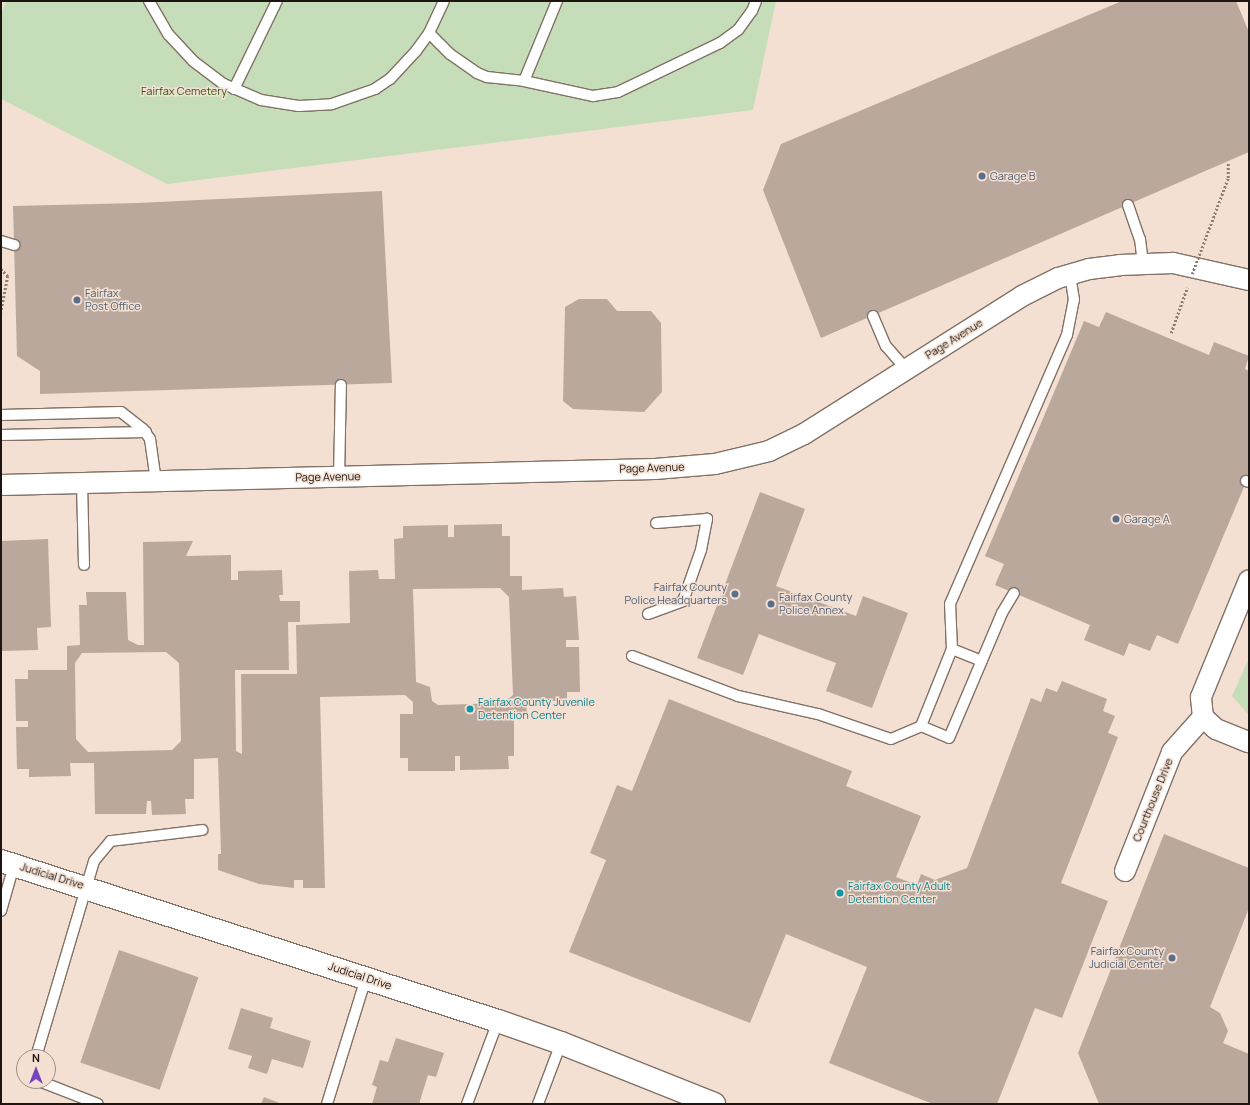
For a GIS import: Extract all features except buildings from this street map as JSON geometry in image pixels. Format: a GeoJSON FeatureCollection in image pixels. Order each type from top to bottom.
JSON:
{"type":"FeatureCollection","features":[{"type":"Feature","properties":{"kind":"street","name":"Page Avenue"},"geometry":{"type":"LineString","coordinates":[[1,485],[655,469],[736,460],[769,450],[804,434],[1022,296],[1070,275],[1089,270],[1143,263],[1173,263],[1198,267],[1249,280]]}},
{"type":"Feature","properties":{"kind":"street"},"geometry":{"type":"LineString","coordinates":[[1249,580],[1201,697],[1203,717],[1216,729],[1249,742]]}},
{"type":"Feature","properties":{"kind":"street","name":"Courthouse Drive"},"geometry":{"type":"LineString","coordinates":[[1125,871],[1172,752],[1203,717]]}},
{"type":"Feature","properties":{"kind":"street","name":"Judicial Drive"},"geometry":{"type":"LineString","coordinates":[[8,863],[87,887],[498,1021],[561,1043],[680,1097],[714,1104]]}},
{"type":"Feature","properties":{"kind":"lane"},"geometry":{"type":"LineString","coordinates":[[149,1],[169,35],[193,62],[234,89],[282,105],[332,104],[361,96],[390,79],[416,52],[429,33],[444,1]]}},
{"type":"Feature","properties":{"kind":"lane"},"geometry":{"type":"LineString","coordinates":[[234,89],[277,1]]}},
{"type":"Feature","properties":{"kind":"lane"},"geometry":{"type":"LineString","coordinates":[[524,81],[557,1]]}},
{"type":"Feature","properties":{"kind":"lane"},"geometry":{"type":"LineString","coordinates":[[429,33],[450,54],[477,73],[487,77],[524,81],[593,96],[618,92],[720,43],[738,30],[752,11],[756,1]]}},
{"type":"Feature","properties":{"kind":"lane"},"geometry":{"type":"LineString","coordinates":[[1128,205],[1140,239],[1143,263]]}},
{"type":"Feature","properties":{"kind":"lane"},"geometry":{"type":"LineString","coordinates":[[1,241],[14,245]]}},
{"type":"Feature","properties":{"kind":"lane"},"geometry":{"type":"LineString","coordinates":[[632,656],[738,696],[818,714],[891,739],[921,726],[952,649],[950,604],[1066,335],[1074,300],[1070,275]]}},
{"type":"Feature","properties":{"kind":"lane"},"geometry":{"type":"LineString","coordinates":[[872,316],[886,346],[906,369]]}},
{"type":"Feature","properties":{"kind":"lane"},"geometry":{"type":"LineString","coordinates":[[339,477],[340,385]]}},
{"type":"Feature","properties":{"kind":"lane"},"geometry":{"type":"LineString","coordinates":[[1,415],[121,412],[146,432],[152,446],[156,481]]}},
{"type":"Feature","properties":{"kind":"lane"},"geometry":{"type":"LineString","coordinates":[[1,435],[146,432]]}},
{"type":"Feature","properties":{"kind":"lane"},"geometry":{"type":"LineString","coordinates":[[82,483],[84,564]]}},
{"type":"Feature","properties":{"kind":"lane"},"geometry":{"type":"LineString","coordinates":[[648,614],[683,601],[701,550],[707,519],[656,523]]}},
{"type":"Feature","properties":{"kind":"lane"},"geometry":{"type":"LineString","coordinates":[[921,726],[949,738],[1002,614],[1014,593]]}},
{"type":"Feature","properties":{"kind":"lane"},"geometry":{"type":"LineString","coordinates":[[952,649],[982,661]]}},
{"type":"Feature","properties":{"kind":"lane"},"geometry":{"type":"LineString","coordinates":[[38,1049],[94,861],[111,841],[202,830]]}},
{"type":"Feature","properties":{"kind":"lane"},"geometry":{"type":"LineString","coordinates":[[1,911],[8,863]]}},
{"type":"Feature","properties":{"kind":"lane"},"geometry":{"type":"LineString","coordinates":[[327,1104],[366,978]]}},
{"type":"Feature","properties":{"kind":"lane"},"geometry":{"type":"LineString","coordinates":[[467,1104],[498,1021]]}},
{"type":"Feature","properties":{"kind":"lane"},"geometry":{"type":"LineString","coordinates":[[538,1104],[561,1043]]}},
{"type":"Feature","properties":{"kind":"lane"},"geometry":{"type":"LineString","coordinates":[[56,1088],[98,1104]]}},
{"type":"Feature","properties":{"kind":"path"},"geometry":{"type":"LineString","coordinates":[[1192,274],[1228,178],[1228,162]]}},
{"type":"Feature","properties":{"kind":"path"},"geometry":{"type":"LineString","coordinates":[[1,269],[8,276],[1,312]]}},
{"type":"Feature","properties":{"kind":"path"},"geometry":{"type":"LineString","coordinates":[[1171,333],[1184,298]]}},
{"type":"Feature","properties":{"kind":"green space","name":"Fairfax Cemetery"},"geometry":{"type":"Polygon","coordinates":[[[6,1],[776,1],[753,110],[167,184],[1,99],[1,13],[6,1]]]}},
{"type":"Feature","properties":{"kind":"green space"},"geometry":{"type":"Polygon","coordinates":[[[1249,658],[1249,715],[1232,696],[1249,658]]]}},
{"type":"Feature","properties":{"kind":"place","name":"Garage B"},"geometry":{"type":"Point","coordinates":[982,176]}},
{"type":"Feature","properties":{"kind":"place","name":"Fairfax Post Office"},"geometry":{"type":"Point","coordinates":[77,300]}},
{"type":"Feature","properties":{"kind":"place","name":"Garage A"},"geometry":{"type":"Point","coordinates":[1116,519]}},
{"type":"Feature","properties":{"kind":"place","name":"Fairfax County Police Headquarters"},"geometry":{"type":"Point","coordinates":[735,594]}},
{"type":"Feature","properties":{"kind":"place","name":"Fairfax County Police Annex"},"geometry":{"type":"Point","coordinates":[771,604]}},
{"type":"Feature","properties":{"kind":"place","name":"Fairfax County Juvenile Detention Center"},"geometry":{"type":"Point","coordinates":[470,709]}},
{"type":"Feature","properties":{"kind":"place","name":"Fairfax County Adult Detention Center"},"geometry":{"type":"Point","coordinates":[840,893]}},
{"type":"Feature","properties":{"kind":"place","name":"Fairfax County Judicial Center"},"geometry":{"type":"Point","coordinates":[1172,958]}}]}
